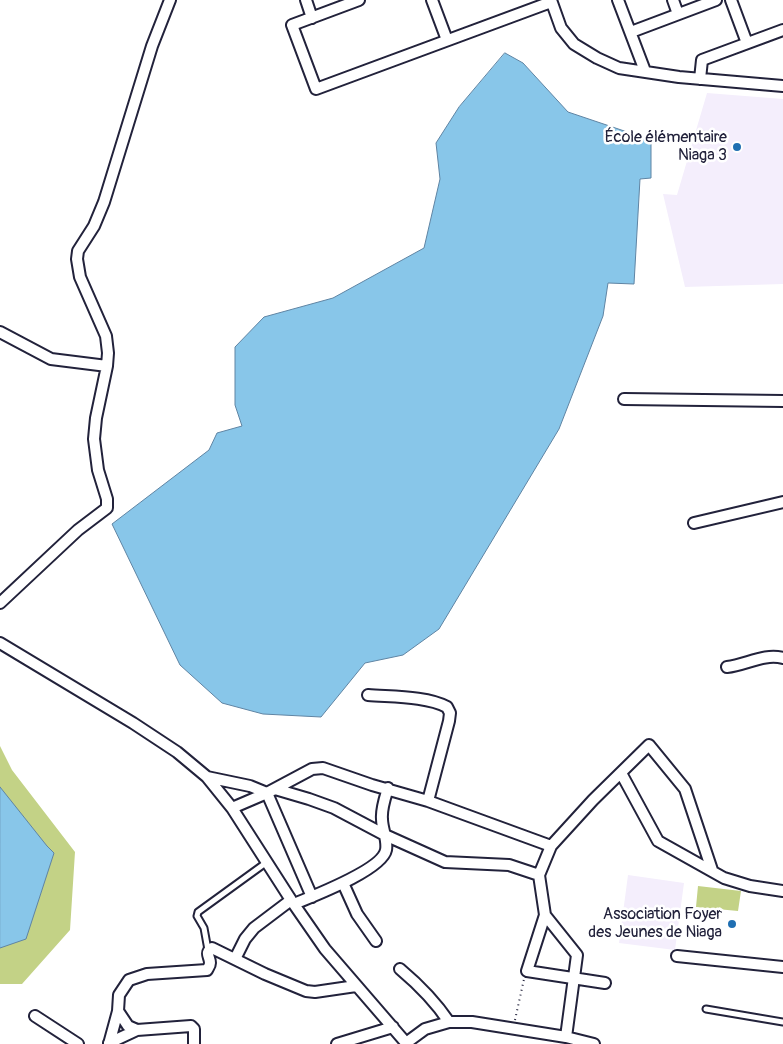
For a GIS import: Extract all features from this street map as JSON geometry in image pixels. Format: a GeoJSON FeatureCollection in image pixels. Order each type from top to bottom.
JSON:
{"type":"FeatureCollection","features":[{"type":"Feature","properties":{"kind":"street"},"geometry":{"type":"LineString","coordinates":[[0,603],[78,530],[107,508],[107,499],[98,470],[94,440],[96,418],[107,366],[106,336],[80,277],[77,259],[78,251],[94,226],[104,202],[152,46],[170,0]]}},
{"type":"Feature","properties":{"kind":"street"},"geometry":{"type":"LineString","coordinates":[[306,0],[312,18]]}},
{"type":"Feature","properties":{"kind":"street"},"geometry":{"type":"LineString","coordinates":[[359,0],[292,25],[316,89],[551,1],[561,28],[574,44],[597,58],[619,68],[700,79],[783,86]]}},
{"type":"Feature","properties":{"kind":"street"},"geometry":{"type":"LineString","coordinates":[[432,0],[447,40]]}},
{"type":"Feature","properties":{"kind":"street"},"geometry":{"type":"LineString","coordinates":[[618,0],[645,71]]}},
{"type":"Feature","properties":{"kind":"street"},"geometry":{"type":"LineString","coordinates":[[673,0],[678,14]]}},
{"type":"Feature","properties":{"kind":"street"},"geometry":{"type":"LineString","coordinates":[[630,32],[716,0]]}},
{"type":"Feature","properties":{"kind":"street"},"geometry":{"type":"LineString","coordinates":[[731,0],[747,43]]}},
{"type":"Feature","properties":{"kind":"street"},"geometry":{"type":"LineString","coordinates":[[700,79],[702,60],[783,30]]}},
{"type":"Feature","properties":{"kind":"street"},"geometry":{"type":"LineString","coordinates":[[0,332],[50,359],[107,366]]}},
{"type":"Feature","properties":{"kind":"street"},"geometry":{"type":"LineString","coordinates":[[624,399],[783,401]]}},
{"type":"Feature","properties":{"kind":"street"},"geometry":{"type":"LineString","coordinates":[[694,523],[783,502]]}},
{"type":"Feature","properties":{"kind":"street"},"geometry":{"type":"LineString","coordinates":[[0,643],[133,723],[177,752],[207,777],[232,808],[292,902],[325,948],[407,1044],[426,1029],[449,1022],[472,1022],[514,1028],[594,1044]]}},
{"type":"Feature","properties":{"kind":"street"},"geometry":{"type":"LineString","coordinates":[[727,667],[740,666],[765,657],[776,656],[783,658]]}},
{"type":"Feature","properties":{"kind":"street"},"geometry":{"type":"LineString","coordinates":[[368,695],[425,700],[447,707],[450,713],[449,721],[428,800]]}},
{"type":"Feature","properties":{"kind":"street"},"geometry":{"type":"LineString","coordinates":[[605,983],[527,970],[545,915],[539,875],[551,846],[593,800],[649,745],[685,789],[712,870]]}},
{"type":"Feature","properties":{"kind":"street"},"geometry":{"type":"LineString","coordinates":[[232,808],[318,767],[428,800],[551,846]]}},
{"type":"Feature","properties":{"kind":"street"},"geometry":{"type":"LineString","coordinates":[[621,773],[658,841],[724,878],[750,886],[783,892]]}},
{"type":"Feature","properties":{"kind":"street"},"geometry":{"type":"LineString","coordinates":[[207,777],[309,798],[334,808],[385,835],[444,862],[452,864],[509,865],[539,875]]}},
{"type":"Feature","properties":{"kind":"street"},"geometry":{"type":"LineString","coordinates":[[235,959],[245,939],[254,928],[292,902],[312,897],[343,883],[366,870],[383,856],[386,852],[382,814],[388,788]]}},
{"type":"Feature","properties":{"kind":"street"},"geometry":{"type":"LineString","coordinates":[[271,791],[312,897]]}},
{"type":"Feature","properties":{"kind":"street"},"geometry":{"type":"LineString","coordinates":[[343,883],[357,914],[376,941]]}},
{"type":"Feature","properties":{"kind":"street"},"geometry":{"type":"LineString","coordinates":[[545,915],[577,955],[569,1040]]}},
{"type":"Feature","properties":{"kind":"street"},"geometry":{"type":"LineString","coordinates":[[109,1044],[118,1011],[118,995],[129,980],[147,974],[208,970],[210,963],[207,955],[208,950],[212,948],[306,991],[315,992],[356,986]]}},
{"type":"Feature","properties":{"kind":"street"},"geometry":{"type":"LineString","coordinates":[[676,956],[783,967]]}},
{"type":"Feature","properties":{"kind":"street"},"geometry":{"type":"LineString","coordinates":[[400,969],[435,1002],[449,1022]]}},
{"type":"Feature","properties":{"kind":"street"},"geometry":{"type":"LineString","coordinates":[[118,1011],[128,1026],[137,1030]]}},
{"type":"Feature","properties":{"kind":"street"},"geometry":{"type":"LineString","coordinates":[[35,1016],[78,1044]]}},
{"type":"Feature","properties":{"kind":"street"},"geometry":{"type":"LineString","coordinates":[[109,1044],[137,1030],[191,1026],[194,1029],[194,1044]]}},
{"type":"Feature","properties":{"kind":"street"},"geometry":{"type":"LineString","coordinates":[[337,1044],[393,1027]]}},
{"type":"Feature","properties":{"kind":"lane"},"geometry":{"type":"LineString","coordinates":[[208,950],[204,928],[197,916],[198,912],[267,862]]}},
{"type":"Feature","properties":{"kind":"lane"},"geometry":{"type":"LineString","coordinates":[[706,1009],[783,1022]]}},
{"type":"Feature","properties":{"kind":"path"},"geometry":{"type":"LineString","coordinates":[[514,1028],[520,994],[527,970]]}},
{"type":"Feature","properties":{"kind":"shaded area","name":"École élémentaire Niaga 3"},"geometry":{"type":"Polygon","coordinates":[[[707,93],[783,99],[783,284],[685,287],[663,194],[677,195],[707,93]]]}},
{"type":"Feature","properties":{"kind":"shaded area"},"geometry":{"type":"Polygon","coordinates":[[[628,875],[684,883],[675,950],[619,943],[628,875]]]}},
{"type":"Feature","properties":{"kind":"green space"},"geometry":{"type":"Polygon","coordinates":[[[0,746],[12,770],[75,852],[70,930],[22,984],[0,984],[0,746]]]}},
{"type":"Feature","properties":{"kind":"green space"},"geometry":{"type":"Polygon","coordinates":[[[698,886],[741,891],[738,911],[696,907],[698,886]]]}},
{"type":"Feature","properties":{"kind":"water"},"geometry":{"type":"Polygon","coordinates":[[[505,53],[523,63],[568,112],[651,140],[651,178],[640,179],[634,284],[608,283],[603,316],[559,429],[439,629],[403,655],[365,663],[321,717],[263,714],[222,703],[180,665],[112,524],[209,450],[217,433],[242,426],[235,405],[235,347],[264,317],[333,298],[424,248],[440,179],[436,143],[459,107],[505,53]]]}},
{"type":"Feature","properties":{"kind":"water"},"geometry":{"type":"Polygon","coordinates":[[[0,787],[54,853],[26,939],[0,948],[0,787]]]}},
{"type":"Feature","properties":{"kind":"place","name":"École élémentaire Niaga 3"},"geometry":{"type":"Point","coordinates":[737,147]}},
{"type":"Feature","properties":{"kind":"place","name":"Association Foyer des Jeunes de Niaga"},"geometry":{"type":"Point","coordinates":[732,924]}}]}
